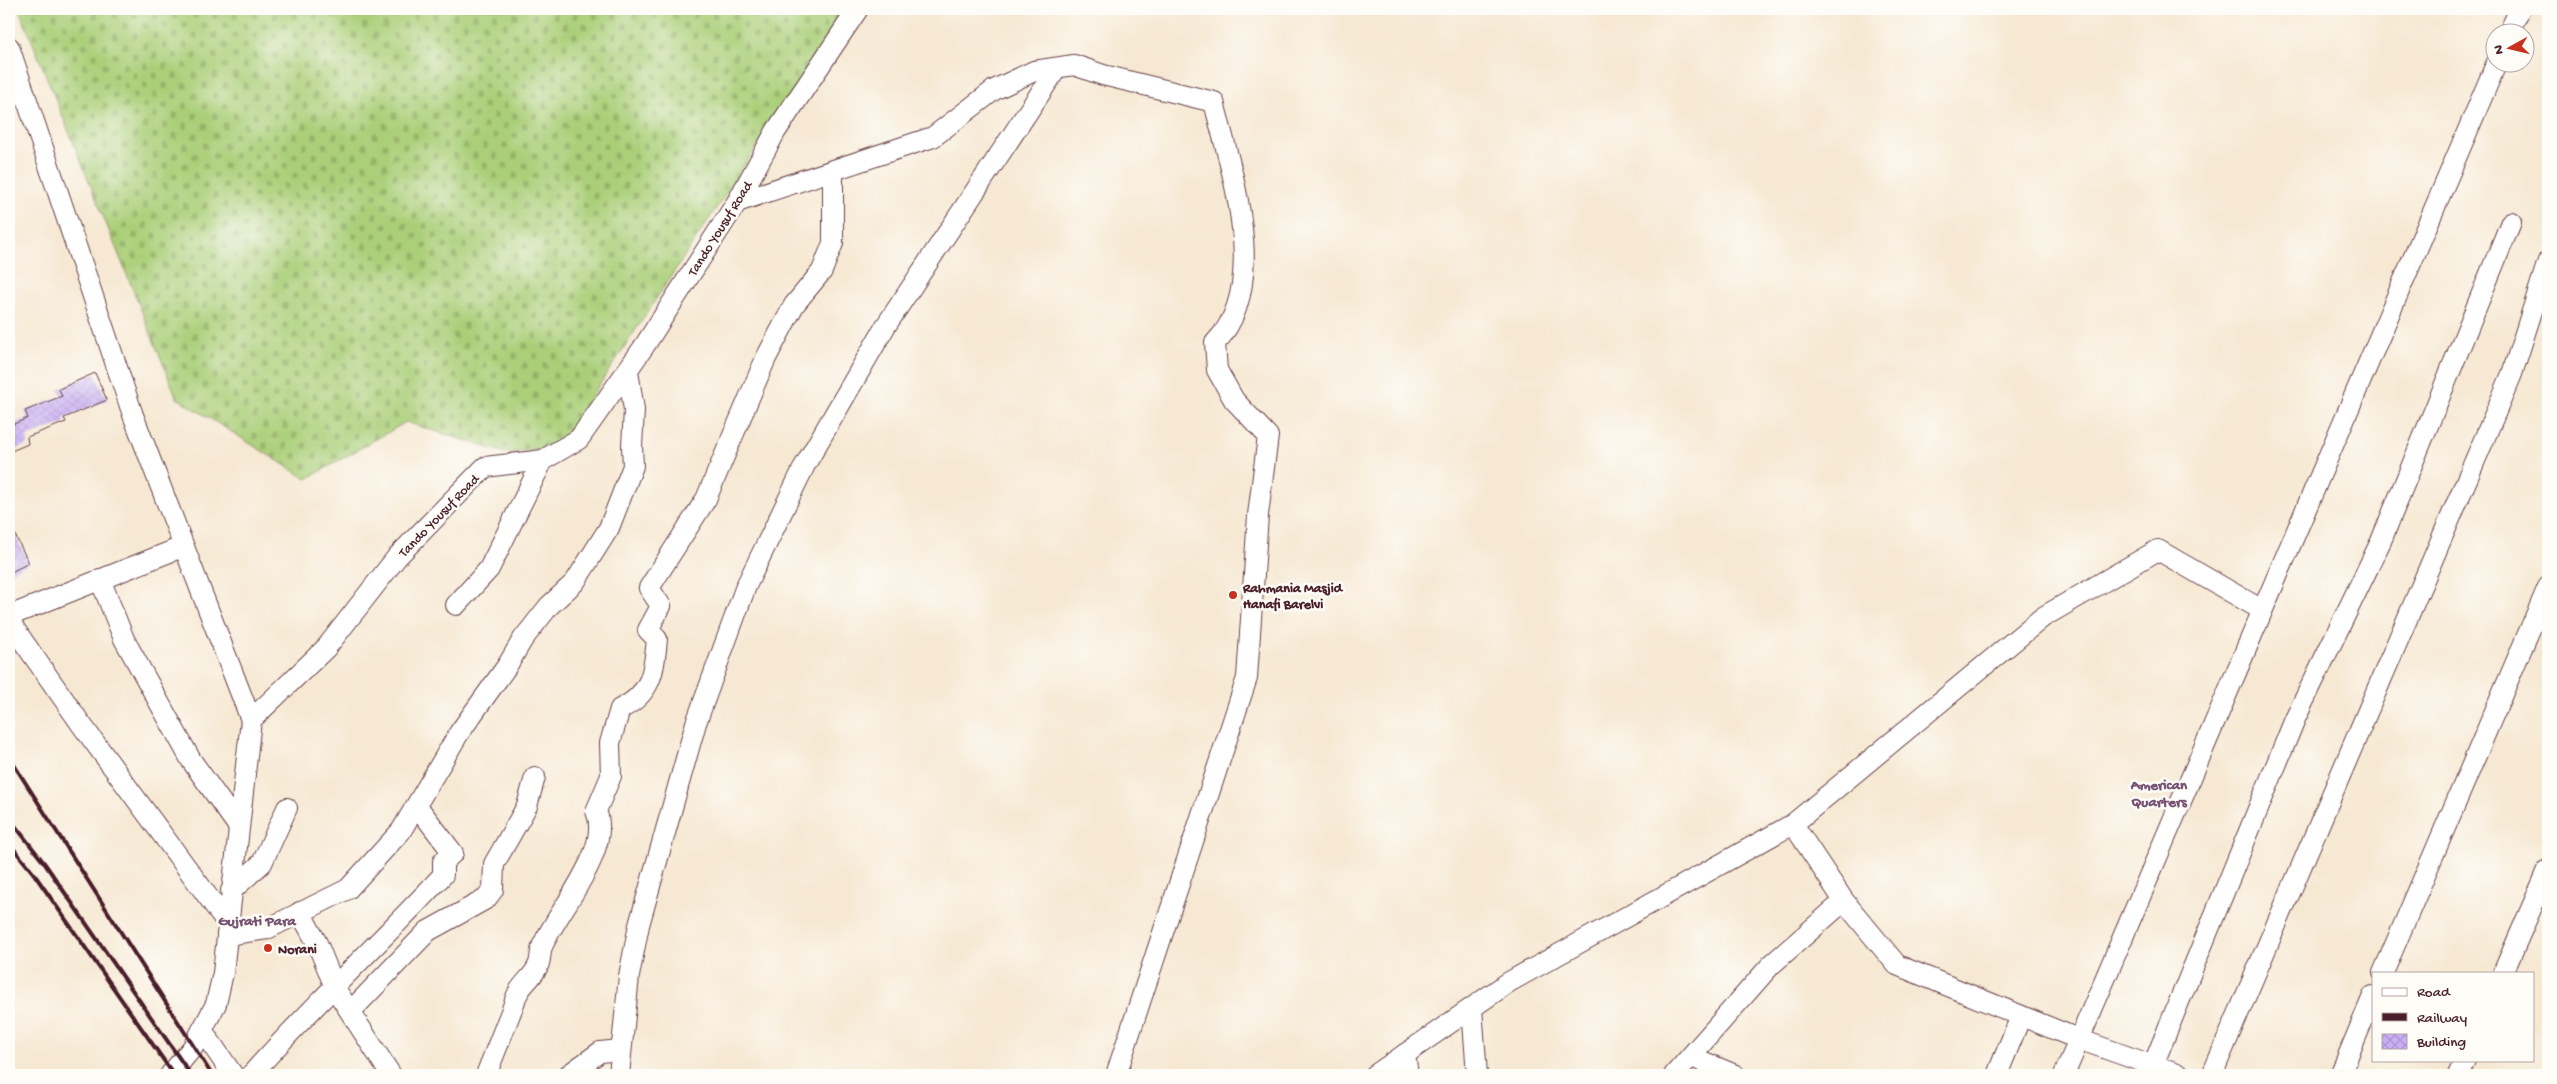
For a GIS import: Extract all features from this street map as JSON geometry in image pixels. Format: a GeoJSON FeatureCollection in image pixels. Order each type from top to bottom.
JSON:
{"type":"FeatureCollection","features":[{"type":"Feature","properties":{"kind":"street","name":"Tando Yousuf Road"},"geometry":{"type":"LineString","coordinates":[[251,720],[326,648],[397,557],[485,467],[543,460],[578,439],[628,371],[737,202],[776,132],[858,9]]}},
{"type":"Feature","properties":{"kind":"street"},"geometry":{"type":"LineString","coordinates":[[2514,22],[2520,9]]}},
{"type":"Feature","properties":{"kind":"street"},"geometry":{"type":"LineString","coordinates":[[9,48],[133,415],[182,547],[251,720],[238,826],[224,972],[216,1004],[193,1047],[170,1075]]}},
{"type":"Feature","properties":{"kind":"street"},"geometry":{"type":"LineString","coordinates":[[737,202],[933,137],[994,90],[1034,71],[1074,65],[1103,75],[1214,102],[1238,197],[1244,258],[1238,307],[1228,330],[1215,343],[1217,370],[1234,400],[1268,436],[1258,515],[1248,678],[1116,1075]]}},
{"type":"Feature","properties":{"kind":"street"},"geometry":{"type":"LineString","coordinates":[[620,1075],[629,976],[639,925],[696,723],[746,586],[805,464],[885,327],[1057,68]]}},
{"type":"Feature","properties":{"kind":"street"},"geometry":{"type":"LineString","coordinates":[[2064,1075],[2493,72]]}},
{"type":"Feature","properties":{"kind":"street"},"geometry":{"type":"LineString","coordinates":[[486,1075],[517,992],[538,966],[542,947],[590,865],[601,821],[596,810],[611,776],[610,743],[620,708],[636,701],[647,686],[654,669],[657,639],[648,630],[661,606],[649,588],[706,499],[734,438],[766,358],[794,305],[822,271],[833,243],[833,170]]}},
{"type":"Feature","properties":{"kind":"street"},"geometry":{"type":"LineString","coordinates":[[2151,1071],[2295,719],[2381,541],[2511,222]]}},
{"type":"Feature","properties":{"kind":"street"},"geometry":{"type":"LineString","coordinates":[[2212,1075],[2512,374],[2548,261]]}},
{"type":"Feature","properties":{"kind":"street"},"geometry":{"type":"LineString","coordinates":[[228,929],[267,929],[348,889],[401,831],[459,733],[507,666],[523,639],[549,606],[575,582],[609,528],[633,466],[634,410],[628,371]]}},
{"type":"Feature","properties":{"kind":"street"},"geometry":{"type":"LineString","coordinates":[[456,605],[489,569],[543,460]]}},
{"type":"Feature","properties":{"kind":"street"},"geometry":{"type":"LineString","coordinates":[[9,616],[182,547]]}},
{"type":"Feature","properties":{"kind":"street"},"geometry":{"type":"LineString","coordinates":[[1375,1075],[1509,982],[1793,824],[2043,617],[2158,550],[2262,610]]}},
{"type":"Feature","properties":{"kind":"street"},"geometry":{"type":"LineString","coordinates":[[100,579],[124,639],[191,760],[238,826]]}},
{"type":"Feature","properties":{"kind":"street"},"geometry":{"type":"LineString","coordinates":[[2383,972],[2548,587]]}},
{"type":"Feature","properties":{"kind":"street"},"geometry":{"type":"LineString","coordinates":[[9,621],[228,929]]}},
{"type":"Feature","properties":{"kind":"street"},"geometry":{"type":"LineString","coordinates":[[351,1011],[428,932],[486,899],[493,890],[494,864],[527,806],[535,777]]}},
{"type":"Feature","properties":{"kind":"street"},"geometry":{"type":"LineString","coordinates":[[251,1075],[334,985],[384,938],[443,875],[443,862],[453,853],[416,806]]}},
{"type":"Feature","properties":{"kind":"street"},"geometry":{"type":"LineString","coordinates":[[232,891],[262,863],[287,808]]}},
{"type":"Feature","properties":{"kind":"street"},"geometry":{"type":"LineString","coordinates":[[1793,824],[1844,901],[1897,965],[2151,1071],[2180,1075]]}},
{"type":"Feature","properties":{"kind":"street"},"geometry":{"type":"LineString","coordinates":[[2503,972],[2548,870]]}},
{"type":"Feature","properties":{"kind":"street"},"geometry":{"type":"LineString","coordinates":[[1674,1075],[1692,1057],[1771,965],[1844,901]]}},
{"type":"Feature","properties":{"kind":"street"},"geometry":{"type":"LineString","coordinates":[[300,912],[318,943],[334,985],[391,1075]]}},
{"type":"Feature","properties":{"kind":"street"},"geometry":{"type":"LineString","coordinates":[[2340,1075],[2372,998]]}},
{"type":"Feature","properties":{"kind":"street"},"geometry":{"type":"LineString","coordinates":[[1472,1008],[1477,1075]]}},
{"type":"Feature","properties":{"kind":"street"},"geometry":{"type":"LineString","coordinates":[[1997,1075],[2021,1016]]}},
{"type":"Feature","properties":{"kind":"street"},"geometry":{"type":"LineString","coordinates":[[202,1030],[233,1075]]}},
{"type":"Feature","properties":{"kind":"street"},"geometry":{"type":"LineString","coordinates":[[568,1075],[600,1052],[621,1050]]}},
{"type":"Feature","properties":{"kind":"street"},"geometry":{"type":"LineString","coordinates":[[1405,1054],[1408,1075]]}},
{"type":"Feature","properties":{"kind":"street"},"geometry":{"type":"LineString","coordinates":[[1692,1057],[1735,1075]]}},
{"type":"Feature","properties":{"kind":"street"},"geometry":{"type":"LineString","coordinates":[[2458,1075],[2464,1062]]}},
{"type":"Feature","properties":{"kind":"green space"},"geometry":{"type":"Polygon","coordinates":[[[19,9],[848,9],[559,446],[506,453],[406,422],[307,479],[177,398],[19,9]]]}},
{"type":"Feature","properties":{"kind":"building"},"geometry":{"type":"Polygon","coordinates":[[[95,373],[107,400],[64,418],[66,422],[27,437],[28,444],[9,452],[9,426],[28,418],[25,411],[62,396],[59,389],[95,373]]]}},
{"type":"Feature","properties":{"kind":"building"},"geometry":{"type":"Polygon","coordinates":[[[9,523],[29,563],[9,573],[9,523]]]}},
{"type":"Feature","properties":{"kind":"railway"},"geometry":{"type":"LineString","coordinates":[[9,757],[212,1075]]}},
{"type":"Feature","properties":{"kind":"railway"},"geometry":{"type":"LineString","coordinates":[[9,818],[45,864],[191,1075]]}},
{"type":"Feature","properties":{"kind":"railway"},"geometry":{"type":"LineString","coordinates":[[9,843],[34,874],[174,1075]]}},
{"type":"Feature","properties":{"kind":"place","name":"Rahmania Masjid Hanafi Barelvi"},"geometry":{"type":"Point","coordinates":[1233,595]}},
{"type":"Feature","properties":{"kind":"place","name":"Norani"},"geometry":{"type":"Point","coordinates":[268,948]}},
{"type":"Feature","properties":{"kind":"district","name":"American Quarters"},"geometry":{"type":"Point","coordinates":[2159,792]}},
{"type":"Feature","properties":{"kind":"district","name":"Gujrati Para"},"geometry":{"type":"Point","coordinates":[257,920]}}]}
